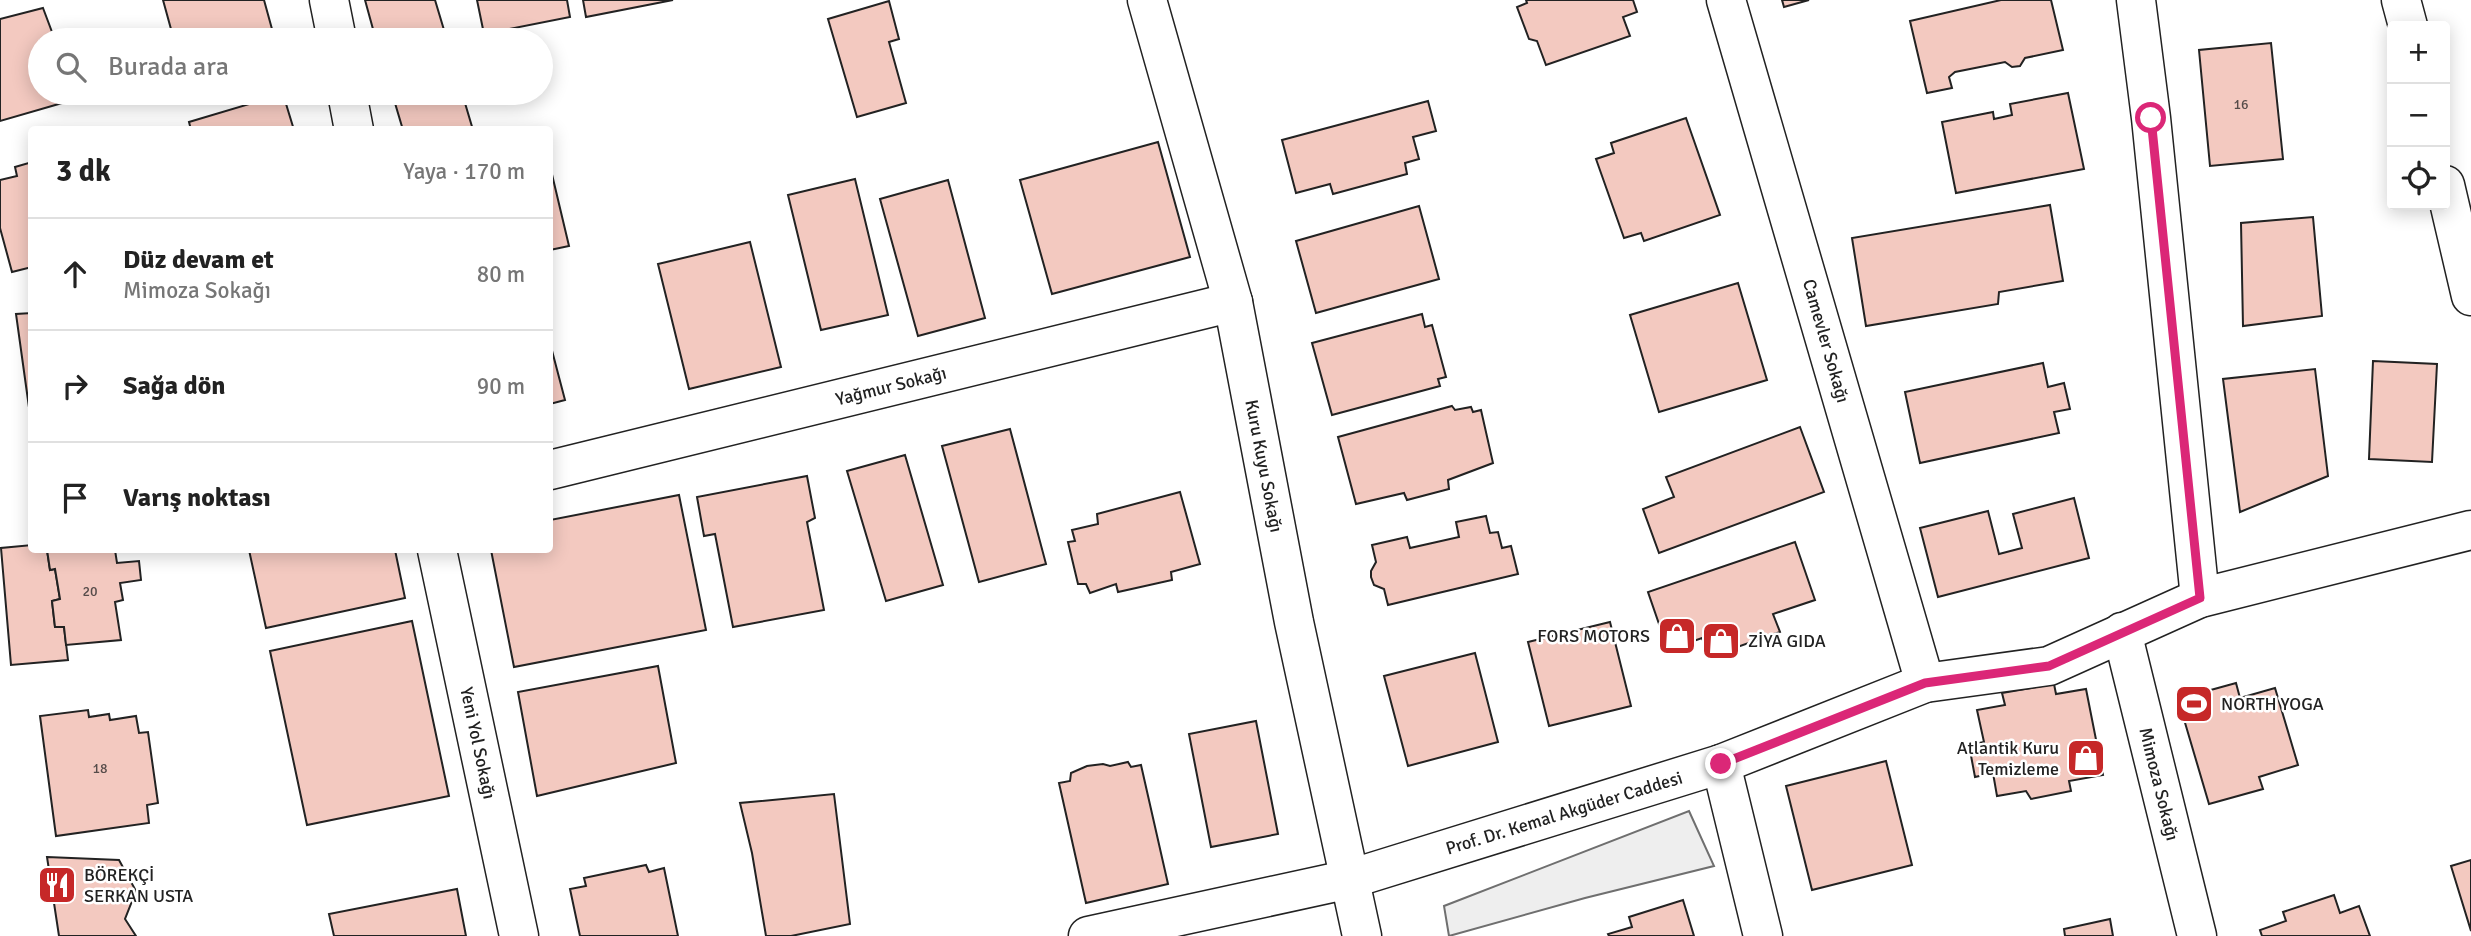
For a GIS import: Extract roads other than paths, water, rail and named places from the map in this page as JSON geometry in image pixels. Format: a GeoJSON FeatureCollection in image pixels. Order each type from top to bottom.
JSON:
{"type":"FeatureCollection","features":[{"type":"Feature","properties":{"kind":"street"},"geometry":{"type":"LineString","coordinates":[[329,0],[335,28]]}},
{"type":"Feature","properties":{"kind":"street","name":"Kuru Kuyu Sokağı"},"geometry":{"type":"LineString","coordinates":[[1147,0],[1233,302],[1294,622],[1362,936]]}},
{"type":"Feature","properties":{"kind":"street","name":"Camevler Sokağı"},"geometry":{"type":"LineString","coordinates":[[1726,0],[1925,683]]}},
{"type":"Feature","properties":{"kind":"street"},"geometry":{"type":"LineString","coordinates":[[2136,0],[2200,598]]}},
{"type":"Feature","properties":{"kind":"street"},"geometry":{"type":"LineString","coordinates":[[2401,0],[2406,21]]}},
{"type":"Feature","properties":{"kind":"street"},"geometry":{"type":"LineString","coordinates":[[349,105],[353,126]]}},
{"type":"Feature","properties":{"kind":"street"},"geometry":{"type":"LineString","coordinates":[[2450,206],[2471,296]]}},
{"type":"Feature","properties":{"kind":"street","name":"Yağmur Sokağı"},"geometry":{"type":"LineString","coordinates":[[553,469],[1233,302]]}},
{"type":"Feature","properties":{"kind":"street","name":"Prof. Dr. Kemal Akgüder Caddesi"},"geometry":{"type":"LineString","coordinates":[[1088,936],[1350,879],[1721,764],[1925,683],[2049,666],[2200,598],[2471,530]]}},
{"type":"Feature","properties":{"kind":"street","name":"Yeni Yol Sokağı"},"geometry":{"type":"LineString","coordinates":[[438,553],[519,936]]}},
{"type":"Feature","properties":{"kind":"street","name":"Mimoza Sokağı"},"geometry":{"type":"LineString","coordinates":[[2122,632],[2197,936]]}},
{"type":"Feature","properties":{"kind":"street"},"geometry":{"type":"LineString","coordinates":[[1721,764],[1763,936]]}},
{"type":"Feature","properties":{"kind":"place","name":"FORS MOTORS"},"geometry":{"type":"Point","coordinates":[1677,636]}},
{"type":"Feature","properties":{"kind":"place","name":"ZİYA GIDA"},"geometry":{"type":"Point","coordinates":[1721,641]}},
{"type":"Feature","properties":{"kind":"place","name":"NORTH YOGA"},"geometry":{"type":"Point","coordinates":[2194,704]}},
{"type":"Feature","properties":{"kind":"place","name":"Atlantik Kuru Temizleme"},"geometry":{"type":"Point","coordinates":[2086,758]}},
{"type":"Feature","properties":{"kind":"place","name":"BÖREKÇİ SERKAN USTA"},"geometry":{"type":"Point","coordinates":[57,885]}}]}
